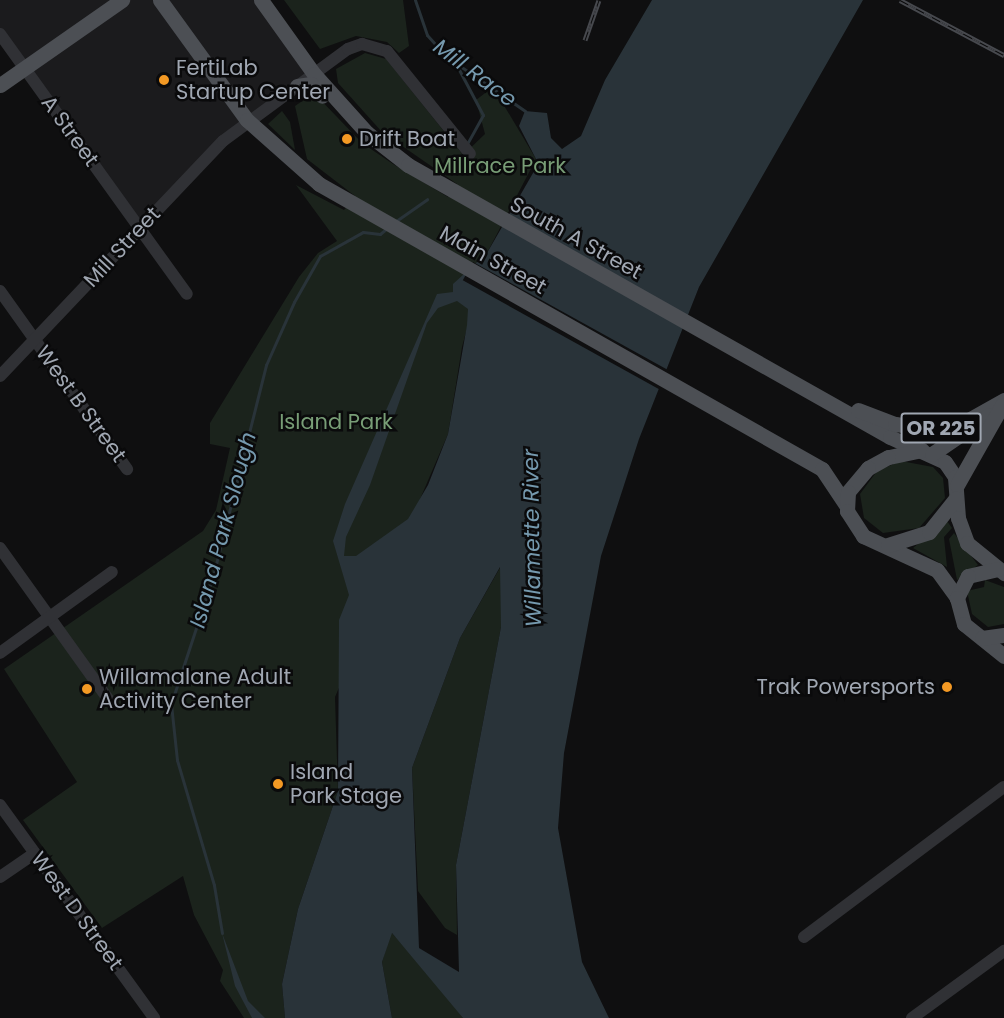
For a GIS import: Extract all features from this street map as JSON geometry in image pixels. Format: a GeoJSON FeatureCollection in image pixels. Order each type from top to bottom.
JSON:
{"type":"FeatureCollection","features":[{"type":"Feature","properties":{"kind":"main road"},"geometry":{"type":"LineString","coordinates":[[0,85],[122,0]]}},
{"type":"Feature","properties":{"kind":"main road","name":"Main Street"},"geometry":{"type":"LineString","coordinates":[[160,0],[247,120],[294,165],[348,204],[797,455],[832,478],[846,505]]}},
{"type":"Feature","properties":{"kind":"main road","name":"South A Street"},"geometry":{"type":"LineString","coordinates":[[261,0],[314,74],[367,133],[408,165],[452,193],[765,368],[927,452]]}},
{"type":"Feature","properties":{"kind":"main road"},"geometry":{"type":"LineString","coordinates":[[297,86],[311,84],[358,134],[408,165]]}},
{"type":"Feature","properties":{"kind":"main road","name":"OR 225"},"geometry":{"type":"LineString","coordinates":[[812,393],[885,421],[928,429],[963,423],[1004,401]]}},
{"type":"Feature","properties":{"kind":"main road","name":"OR 225"},"geometry":{"type":"LineString","coordinates":[[927,452],[966,435],[1004,401]]}},
{"type":"Feature","properties":{"kind":"main road","name":"OR 225"},"geometry":{"type":"LineString","coordinates":[[956,492],[1004,401]]}},
{"type":"Feature","properties":{"kind":"main road"},"geometry":{"type":"LineString","coordinates":[[1001,571],[967,543],[951,469],[927,452],[888,457],[868,468],[852,486],[846,505],[857,532],[931,565],[957,598],[964,624],[1004,656]]}},
{"type":"Feature","properties":{"kind":"main road"},"geometry":{"type":"LineString","coordinates":[[885,546],[929,531],[956,492]]}},
{"type":"Feature","properties":{"kind":"main road"},"geometry":{"type":"LineString","coordinates":[[957,598],[968,576],[1001,571]]}},
{"type":"Feature","properties":{"kind":"main road"},"geometry":{"type":"LineString","coordinates":[[982,638],[1004,635]]}},
{"type":"Feature","properties":{"kind":"street","name":"A Street"},"geometry":{"type":"LineString","coordinates":[[0,34],[187,294]]}},
{"type":"Feature","properties":{"kind":"street","name":"Mill Street"},"geometry":{"type":"LineString","coordinates":[[0,376],[139,228],[247,120],[348,49],[380,47],[399,62],[470,154]]}},
{"type":"Feature","properties":{"kind":"street","name":"West B Street"},"geometry":{"type":"LineString","coordinates":[[0,291],[127,469]]}},
{"type":"Feature","properties":{"kind":"street"},"geometry":{"type":"LineString","coordinates":[[0,548],[108,699]]}},
{"type":"Feature","properties":{"kind":"street"},"geometry":{"type":"LineString","coordinates":[[0,654],[112,572]]}},
{"type":"Feature","properties":{"kind":"street"},"geometry":{"type":"LineString","coordinates":[[804,937],[1004,787]]}},
{"type":"Feature","properties":{"kind":"street","name":"West D Street"},"geometry":{"type":"LineString","coordinates":[[0,805],[154,1018]]}},
{"type":"Feature","properties":{"kind":"street"},"geometry":{"type":"LineString","coordinates":[[0,877],[35,853]]}},
{"type":"Feature","properties":{"kind":"street"},"geometry":{"type":"LineString","coordinates":[[912,1018],[1004,951]]}},
{"type":"Feature","properties":{"kind":"shaded area"},"geometry":{"type":"Polygon","coordinates":[[[0,0],[261,0],[314,74],[258,113],[139,228],[0,35],[0,0]]]}},
{"type":"Feature","properties":{"kind":"green space"},"geometry":{"type":"Polygon","coordinates":[[[284,0],[403,0],[409,46],[399,53],[387,42],[356,36],[320,49],[284,0]]]}},
{"type":"Feature","properties":{"kind":"green space","name":"Island Park"},"geometry":{"type":"Polygon","coordinates":[[[365,53],[386,59],[463,155],[485,134],[476,100],[493,87],[536,159],[487,253],[462,347],[448,434],[335,697],[338,791],[298,909],[282,984],[285,1018],[244,1018],[220,981],[223,970],[194,915],[183,876],[102,928],[23,820],[77,782],[4,669],[203,531],[216,510],[230,448],[210,444],[210,423],[299,277],[318,253],[337,241],[296,185],[344,210],[355,196],[307,159],[295,106],[314,93],[362,143],[393,164],[448,197],[457,184],[382,132],[338,83],[336,69],[365,53]]]}},
{"type":"Feature","properties":{"kind":"green space"},"geometry":{"type":"Polygon","coordinates":[[[282,111],[290,122],[295,150],[268,124],[282,111]]]}},
{"type":"Feature","properties":{"kind":"green space"},"geometry":{"type":"Polygon","coordinates":[[[901,461],[933,467],[943,478],[945,498],[919,528],[883,533],[864,518],[860,494],[877,471],[901,461]]]}},
{"type":"Feature","properties":{"kind":"green space"},"geometry":{"type":"Polygon","coordinates":[[[947,521],[952,528],[944,537],[947,567],[913,548],[947,521]]]}},
{"type":"Feature","properties":{"kind":"green space"},"geometry":{"type":"Polygon","coordinates":[[[954,533],[978,565],[957,580],[949,539],[954,533]]]}},
{"type":"Feature","properties":{"kind":"green space"},"geometry":{"type":"Polygon","coordinates":[[[501,566],[501,627],[456,865],[457,935],[445,928],[418,891],[412,768],[460,638],[501,566]]]}},
{"type":"Feature","properties":{"kind":"green space"},"geometry":{"type":"Polygon","coordinates":[[[985,580],[1004,587],[1004,624],[988,627],[972,614],[967,591],[984,587],[985,580]]]}},
{"type":"Feature","properties":{"kind":"green space"},"geometry":{"type":"Polygon","coordinates":[[[391,932],[453,1001],[463,1018],[392,1018],[382,962],[391,932]]]}},
{"type":"Feature","properties":{"kind":"water","name":"Willamette River"},"geometry":{"type":"Polygon","coordinates":[[[652,0],[863,0],[699,287],[639,439],[601,556],[564,753],[558,828],[582,962],[609,1018],[463,1018],[392,933],[382,962],[392,1018],[285,1018],[282,984],[298,909],[338,791],[339,620],[349,595],[333,541],[345,504],[437,294],[453,292],[453,284],[487,253],[533,173],[536,159],[519,126],[525,111],[547,113],[551,138],[562,149],[581,136],[605,80],[652,0]],[[457,301],[438,308],[427,323],[370,485],[346,537],[344,556],[356,556],[408,519],[428,485],[448,434],[467,325],[468,309],[457,301]],[[500,567],[460,638],[412,768],[419,948],[459,972],[456,865],[501,627],[500,567]]]}},
{"type":"Feature","properties":{"kind":"water"},"geometry":{"type":"Polygon","coordinates":[[[222,933],[248,1001],[265,1018],[252,1018],[235,986],[222,933]]]}},
{"type":"Feature","properties":{"kind":"pier"},"geometry":{"type":"Polygon","coordinates":[[[473,262],[670,371],[660,389],[463,280],[473,262]]]}},
{"type":"Feature","properties":{"kind":"waterway","name":"Island Park Slough"},"geometry":{"type":"LineString","coordinates":[[415,0],[427,35],[447,57],[525,111]]}},
{"type":"Feature","properties":{"kind":"waterway","name":"Island Park Slough"},"geometry":{"type":"LineString","coordinates":[[456,64],[483,115],[468,142]]}},
{"type":"Feature","properties":{"kind":"waterway","name":"Island Park Slough"},"geometry":{"type":"LineString","coordinates":[[396,221],[427,199]]}},
{"type":"Feature","properties":{"kind":"waterway","name":"Island Park Slough"},"geometry":{"type":"LineString","coordinates":[[222,933],[214,885],[177,760],[171,704],[213,576],[266,365],[294,302],[320,256],[363,232],[380,234],[386,229]]}},
{"type":"Feature","properties":{"kind":"railway"},"geometry":{"type":"LineString","coordinates":[[585,40],[599,0]]}},
{"type":"Feature","properties":{"kind":"railway"},"geometry":{"type":"LineString","coordinates":[[900,0],[1004,55]]}},
{"type":"Feature","properties":{"kind":"place","name":"FertiLab Startup Center"},"geometry":{"type":"Point","coordinates":[164,80]}},
{"type":"Feature","properties":{"kind":"place","name":"Drift Boat"},"geometry":{"type":"Point","coordinates":[347,139]}},
{"type":"Feature","properties":{"kind":"place","name":"Trak Powersports"},"geometry":{"type":"Point","coordinates":[947,687]}},
{"type":"Feature","properties":{"kind":"place","name":"Willamalane Adult Activity Center"},"geometry":{"type":"Point","coordinates":[87,689]}},
{"type":"Feature","properties":{"kind":"place","name":"Island Park Stage"},"geometry":{"type":"Point","coordinates":[278,784]}},
{"type":"Feature","properties":{"kind":"water label","name":"Mill Race"},"geometry":{"type":"Point","coordinates":[475,73]}},
{"type":"Feature","properties":{"kind":"park label","name":"Millrace Park"},"geometry":{"type":"Point","coordinates":[500,166]}}]}
